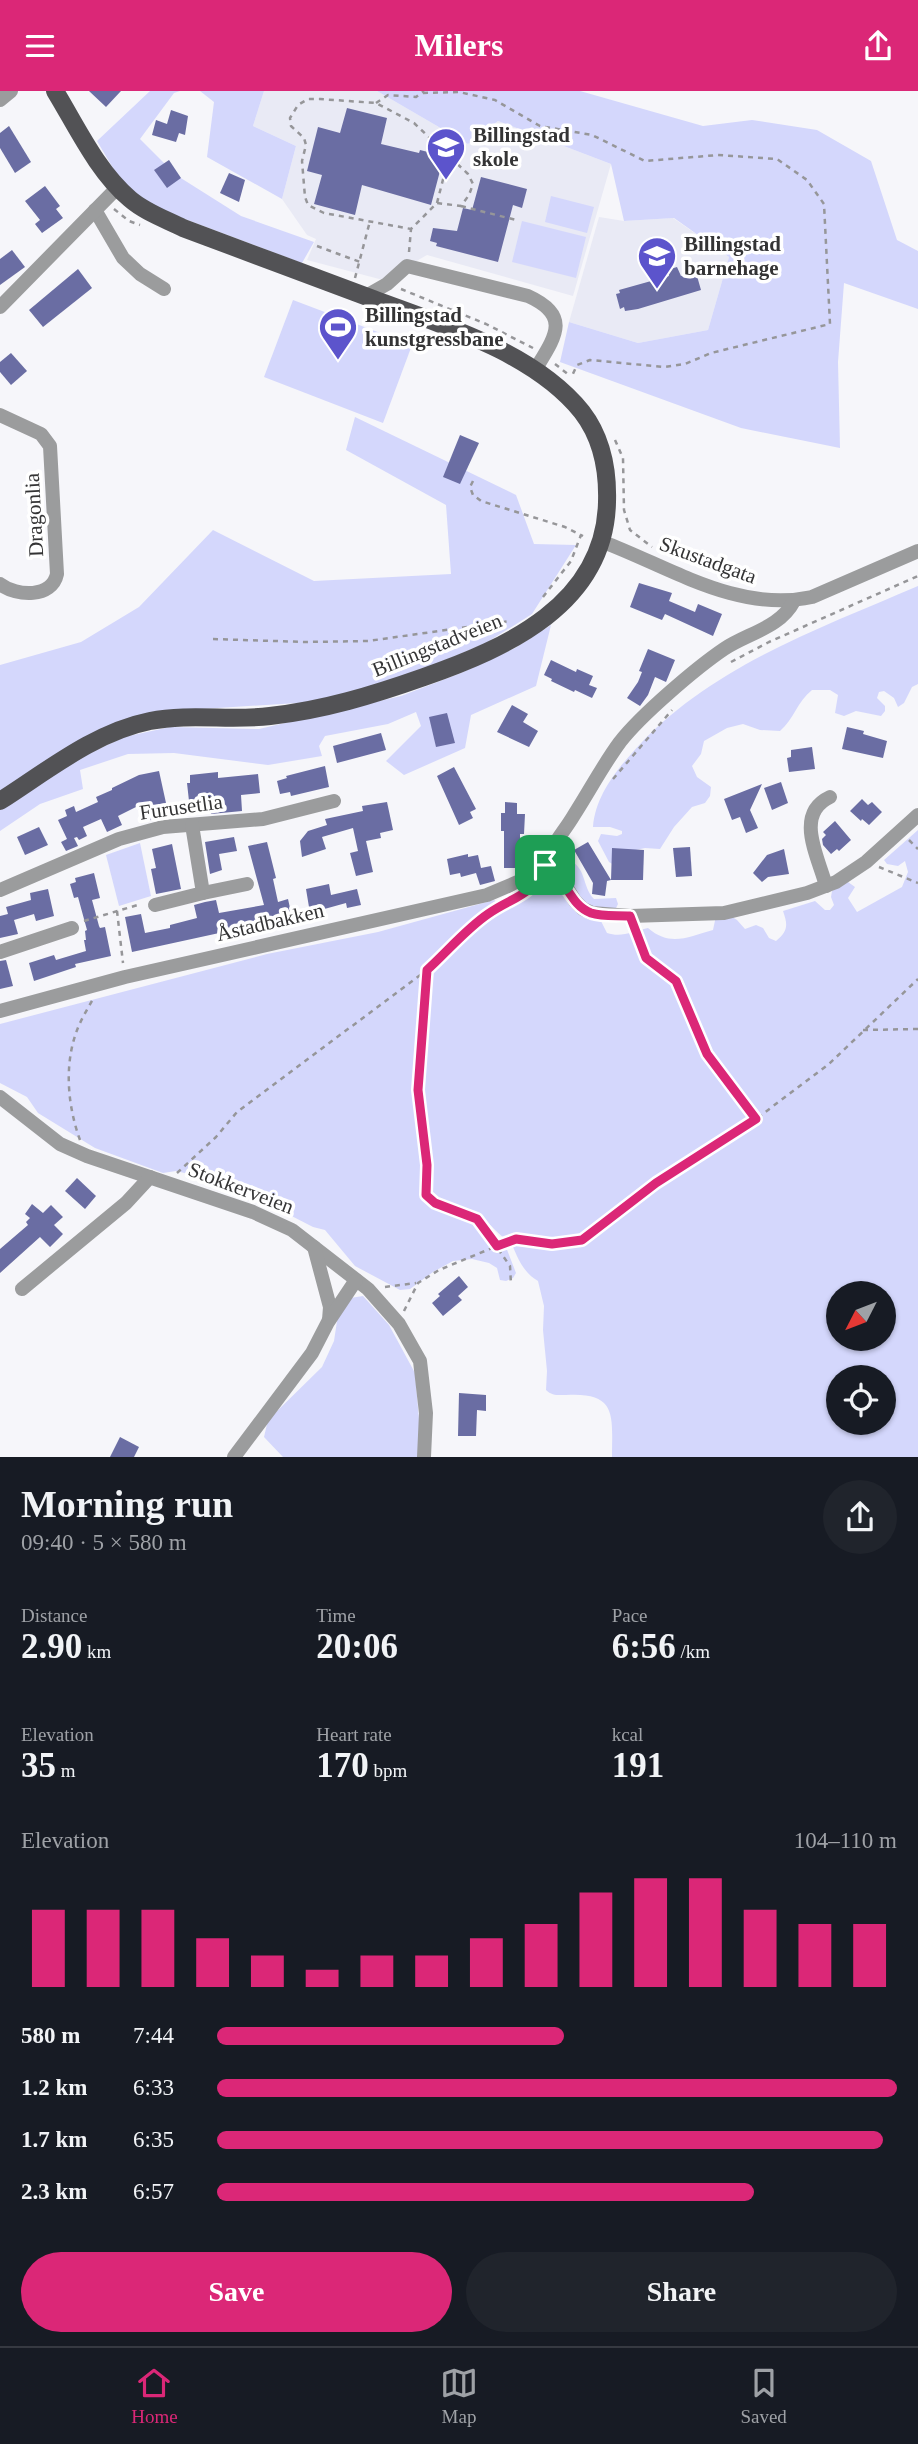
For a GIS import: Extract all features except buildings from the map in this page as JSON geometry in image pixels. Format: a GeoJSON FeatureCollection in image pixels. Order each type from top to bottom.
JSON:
{"type":"FeatureCollection","features":[{"type":"Feature","properties":{"kind":"main road","name":"Billingstadveien"},"geometry":{"type":"LineString","coordinates":[[0,801],[89,744],[131,726],[170,718],[267,717],[319,709],[375,695],[492,651],[539,623],[565,600],[589,568],[603,542],[607,518],[608,477],[599,441],[583,414],[561,390],[536,370],[487,344],[363,290],[183,228],[131,200],[100,164],[55,91]]}},
{"type":"Feature","properties":{"kind":"street"},"geometry":{"type":"LineString","coordinates":[[0,100],[11,91]]}},
{"type":"Feature","properties":{"kind":"street"},"geometry":{"type":"LineString","coordinates":[[0,307],[118,187]]}},
{"type":"Feature","properties":{"kind":"street"},"geometry":{"type":"LineString","coordinates":[[95,210],[123,258],[140,274],[164,289]]}},
{"type":"Feature","properties":{"kind":"street"},"geometry":{"type":"LineString","coordinates":[[363,290],[387,283],[407,266],[528,296],[545,304],[554,313],[557,325],[536,370]]}},
{"type":"Feature","properties":{"kind":"street","name":"Dragonlia"},"geometry":{"type":"LineString","coordinates":[[0,415],[41,434],[50,446],[57,574],[52,586],[41,593],[12,590],[0,584]]}},
{"type":"Feature","properties":{"kind":"street","name":"Skustadgata"},"geometry":{"type":"LineString","coordinates":[[603,542],[736,596],[794,601],[836,589],[918,551]]}},
{"type":"Feature","properties":{"kind":"street"},"geometry":{"type":"LineString","coordinates":[[794,601],[784,616],[772,625],[744,637],[712,658],[648,713],[622,740],[573,818],[550,849],[545,865],[557,872],[583,909],[600,915],[724,913],[826,886],[849,875],[918,815]]}},
{"type":"Feature","properties":{"kind":"street"},"geometry":{"type":"LineString","coordinates":[[826,886],[809,824],[811,812],[819,802],[830,797]]}},
{"type":"Feature","properties":{"kind":"street","name":"Furusetlia"},"geometry":{"type":"LineString","coordinates":[[0,890],[119,839],[163,827],[263,819],[334,801]]}},
{"type":"Feature","properties":{"kind":"street"},"geometry":{"type":"LineString","coordinates":[[192,825],[203,893]]}},
{"type":"Feature","properties":{"kind":"street","name":"Åstadbakken"},"geometry":{"type":"LineString","coordinates":[[0,1011],[125,977],[487,895],[520,881],[545,865]]}},
{"type":"Feature","properties":{"kind":"street"},"geometry":{"type":"LineString","coordinates":[[155,905],[247,884]]}},
{"type":"Feature","properties":{"kind":"street"},"geometry":{"type":"LineString","coordinates":[[0,952],[72,929]]}},
{"type":"Feature","properties":{"kind":"street","name":"Stokkerveien"},"geometry":{"type":"LineString","coordinates":[[0,1097],[60,1144],[86,1156],[253,1212],[292,1230],[362,1285],[399,1324],[420,1361],[426,1413],[424,1457]]}},
{"type":"Feature","properties":{"kind":"street"},"geometry":{"type":"LineString","coordinates":[[22,1289],[126,1203],[150,1177]]}},
{"type":"Feature","properties":{"kind":"street"},"geometry":{"type":"LineString","coordinates":[[314,1247],[330,1307],[328,1322]]}},
{"type":"Feature","properties":{"kind":"street"},"geometry":{"type":"LineString","coordinates":[[234,1457],[312,1353],[328,1322],[362,1285]]}},
{"type":"Feature","properties":{"kind":"path"},"geometry":{"type":"LineString","coordinates":[[376,103],[388,95],[416,97],[424,92],[459,92],[495,100],[540,126],[592,135],[645,161],[718,155],[777,159],[807,180],[824,204],[830,324],[711,353],[685,364],[664,367],[590,360],[577,365],[571,377]]}},
{"type":"Feature","properties":{"kind":"path"},"geometry":{"type":"LineString","coordinates":[[411,229],[324,213],[308,205],[302,161],[306,145],[304,138],[291,126],[290,118],[298,105],[308,100],[376,103],[414,123],[468,174],[472,184],[469,195],[461,206]]}},
{"type":"Feature","properties":{"kind":"path"},"geometry":{"type":"LineString","coordinates":[[407,266],[411,229],[437,203],[449,154]]}},
{"type":"Feature","properties":{"kind":"path"},"geometry":{"type":"LineString","coordinates":[[437,203],[461,206],[516,220]]}},
{"type":"Feature","properties":{"kind":"path"},"geometry":{"type":"LineString","coordinates":[[363,290],[354,281],[370,221]]}},
{"type":"Feature","properties":{"kind":"path"},"geometry":{"type":"LineString","coordinates":[[317,246],[360,262]]}},
{"type":"Feature","properties":{"kind":"path"},"geometry":{"type":"LineString","coordinates":[[387,283],[486,324],[545,355],[578,386]]}},
{"type":"Feature","properties":{"kind":"path"},"geometry":{"type":"LineString","coordinates":[[614,438],[623,458],[624,510],[631,530],[656,550]]}},
{"type":"Feature","properties":{"kind":"path"},"geometry":{"type":"LineString","coordinates":[[473,481],[470,487],[472,495],[481,501],[565,527],[603,542]]}},
{"type":"Feature","properties":{"kind":"path"},"geometry":{"type":"LineString","coordinates":[[543,597],[571,561],[581,535]]}},
{"type":"Feature","properties":{"kind":"path"},"geometry":{"type":"LineString","coordinates":[[725,665],[769,642],[918,576]]}},
{"type":"Feature","properties":{"kind":"path"},"geometry":{"type":"LineString","coordinates":[[213,639],[368,641],[448,628],[506,623],[517,618]]}},
{"type":"Feature","properties":{"kind":"path"},"geometry":{"type":"LineString","coordinates":[[613,779],[678,703]]}},
{"type":"Feature","properties":{"kind":"path"},"geometry":{"type":"LineString","coordinates":[[866,862],[918,883]]}},
{"type":"Feature","properties":{"kind":"path"},"geometry":{"type":"LineString","coordinates":[[167,1182],[216,1137],[237,1112],[427,970],[488,914],[517,898]]}},
{"type":"Feature","properties":{"kind":"path"},"geometry":{"type":"LineString","coordinates":[[72,929],[85,921],[150,901],[155,905]]}},
{"type":"Feature","properties":{"kind":"path"},"geometry":{"type":"LineString","coordinates":[[117,911],[125,977]]}},
{"type":"Feature","properties":{"kind":"path"},"geometry":{"type":"LineString","coordinates":[[630,916],[646,958],[676,981],[707,1054],[756,1119]]}},
{"type":"Feature","properties":{"kind":"path"},"geometry":{"type":"LineString","coordinates":[[427,970],[418,1090],[427,1165],[426,1195],[435,1203],[477,1219],[510,1266],[511,1284]]}},
{"type":"Feature","properties":{"kind":"path"},"geometry":{"type":"LineString","coordinates":[[362,1285],[418,1283],[439,1271],[516,1239],[552,1244],[582,1240],[656,1183],[756,1119],[830,1065],[918,979]]}},
{"type":"Feature","properties":{"kind":"path"},"geometry":{"type":"LineString","coordinates":[[86,1156],[77,1131],[68,1089],[69,1060],[76,1033],[100,984]]}},
{"type":"Feature","properties":{"kind":"path"},"geometry":{"type":"LineString","coordinates":[[863,1030],[918,1029]]}},
{"type":"Feature","properties":{"kind":"path"},"geometry":{"type":"LineString","coordinates":[[399,1324],[418,1283]]}},
{"type":"Feature","properties":{"kind":"shaded area"},"geometry":{"type":"Polygon","coordinates":[[[150,91],[180,91],[174,93],[140,139],[176,175],[241,216],[314,242],[302,263],[153,207],[120,180],[97,141],[150,91]]]}},
{"type":"Feature","properties":{"kind":"shaded area"},"geometry":{"type":"Polygon","coordinates":[[[200,91],[264,91],[253,126],[296,146],[282,199],[207,157],[214,102],[200,91]]]}},
{"type":"Feature","properties":{"kind":"shaded area","name":"Billingstad skole"},"geometry":{"type":"Polygon","coordinates":[[[264,91],[377,91],[468,144],[498,121],[611,164],[573,296],[427,255],[383,280],[307,260],[316,239],[307,235],[282,199],[296,146],[253,126],[264,91]]]}},
{"type":"Feature","properties":{"kind":"shaded area"},"geometry":{"type":"Polygon","coordinates":[[[377,91],[580,91],[703,126],[752,120],[817,130],[871,161],[897,240],[918,251],[918,309],[844,283],[838,362],[840,448],[741,428],[560,362],[569,322],[638,343],[708,330],[729,257],[674,218],[624,221],[611,164],[498,121],[468,144],[377,91]]]}},
{"type":"Feature","properties":{"kind":"shaded area"},"geometry":{"type":"Polygon","coordinates":[[[551,196],[594,207],[587,233],[545,222],[551,196]]]}},
{"type":"Feature","properties":{"kind":"shaded area"},"geometry":{"type":"Polygon","coordinates":[[[599,217],[624,221],[673,218],[729,257],[708,330],[638,343],[569,322],[599,217]]]}},
{"type":"Feature","properties":{"kind":"shaded area"},"geometry":{"type":"Polygon","coordinates":[[[522,221],[586,237],[576,278],[512,262],[522,221]]]}},
{"type":"Feature","properties":{"kind":"shaded area","name":"Billingstad kunstgressbane"},"geometry":{"type":"Polygon","coordinates":[[[293,300],[412,345],[383,423],[264,377],[293,300]]]}},
{"type":"Feature","properties":{"kind":"shaded area"},"geometry":{"type":"Polygon","coordinates":[[[355,417],[516,495],[534,544],[576,545],[532,614],[486,643],[408,676],[313,702],[171,711],[0,793],[0,665],[81,642],[139,607],[213,530],[314,581],[451,574],[446,505],[346,450],[355,417]]]}},
{"type":"Feature","properties":{"kind":"shaded area"},"geometry":{"type":"Polygon","coordinates":[[[918,586],[918,684],[912,687],[904,703],[898,707],[894,698],[884,691],[879,692],[877,698],[885,706],[881,716],[856,711],[844,716],[835,713],[838,695],[830,690],[812,690],[780,731],[760,730],[743,724],[727,728],[704,741],[701,754],[692,766],[697,777],[711,787],[710,796],[705,803],[692,807],[674,827],[660,849],[631,851],[619,868],[609,862],[598,841],[601,834],[617,836],[622,834],[622,831],[610,827],[593,827],[597,807],[618,769],[662,723],[694,697],[765,654],[918,586]]]}},
{"type":"Feature","properties":{"kind":"shaded area"},"geometry":{"type":"Polygon","coordinates":[[[551,625],[536,686],[471,715],[465,748],[404,775],[386,761],[421,726],[416,712],[388,724],[325,736],[319,746],[322,756],[268,765],[174,753],[128,754],[80,770],[83,789],[40,804],[0,831],[0,810],[78,759],[124,737],[170,727],[259,729],[401,696],[515,648],[551,625]]]}},
{"type":"Feature","properties":{"kind":"shaded area"},"geometry":{"type":"Polygon","coordinates":[[[918,830],[918,1457],[612,1457],[611,1419],[609,1409],[603,1402],[583,1395],[555,1395],[546,1390],[544,1306],[538,1281],[523,1267],[509,1238],[506,1239],[482,1218],[478,1216],[476,1224],[492,1244],[506,1247],[516,1273],[513,1278],[500,1280],[497,1268],[489,1263],[472,1259],[453,1261],[410,1289],[400,1290],[355,1266],[325,1230],[256,1202],[242,1195],[231,1184],[176,1171],[163,1173],[95,1148],[38,1113],[27,1097],[0,1083],[0,1024],[267,954],[378,932],[494,900],[507,908],[547,887],[565,858],[581,871],[594,899],[616,898],[618,904],[615,910],[591,918],[601,921],[607,933],[623,934],[648,928],[664,937],[679,939],[713,930],[717,911],[721,910],[745,929],[756,925],[763,928],[769,938],[776,941],[786,927],[783,911],[815,901],[825,910],[830,910],[834,905],[832,891],[848,882],[855,887],[848,898],[857,912],[902,887],[908,872],[905,861],[898,866],[887,864],[884,860],[918,830]]]}},
{"type":"Feature","properties":{"kind":"shaded area"},"geometry":{"type":"Polygon","coordinates":[[[140,843],[151,896],[119,906],[106,855],[140,843]]]}},
{"type":"Feature","properties":{"kind":"shaded area"},"geometry":{"type":"Polygon","coordinates":[[[363,1296],[389,1325],[415,1373],[419,1457],[283,1457],[264,1437],[268,1420],[322,1367],[334,1341],[339,1308],[344,1299],[363,1296]]]}},
{"type":"Feature","properties":{"kind":"place","name":"Billingstad skole"},"geometry":{"type":"Point","coordinates":[446,181]}},
{"type":"Feature","properties":{"kind":"place","name":"Billingstad barnehage"},"geometry":{"type":"Point","coordinates":[657,290]}},
{"type":"Feature","properties":{"kind":"place","name":"Billingstad kunstgressbane"},"geometry":{"type":"Point","coordinates":[338,361]}},
{"type":"Feature","properties":{"kind":"route"},"geometry":{"type":"LineString","coordinates":[[545,865],[557,872],[583,909],[600,915],[630,916],[646,958],[676,981],[707,1054],[756,1119],[656,1183],[582,1240],[552,1244],[516,1239],[497,1246],[477,1219],[435,1203],[426,1195],[427,1165],[418,1090],[418,1064],[427,970],[488,914],[527,893],[537,882],[545,865]]}}]}
